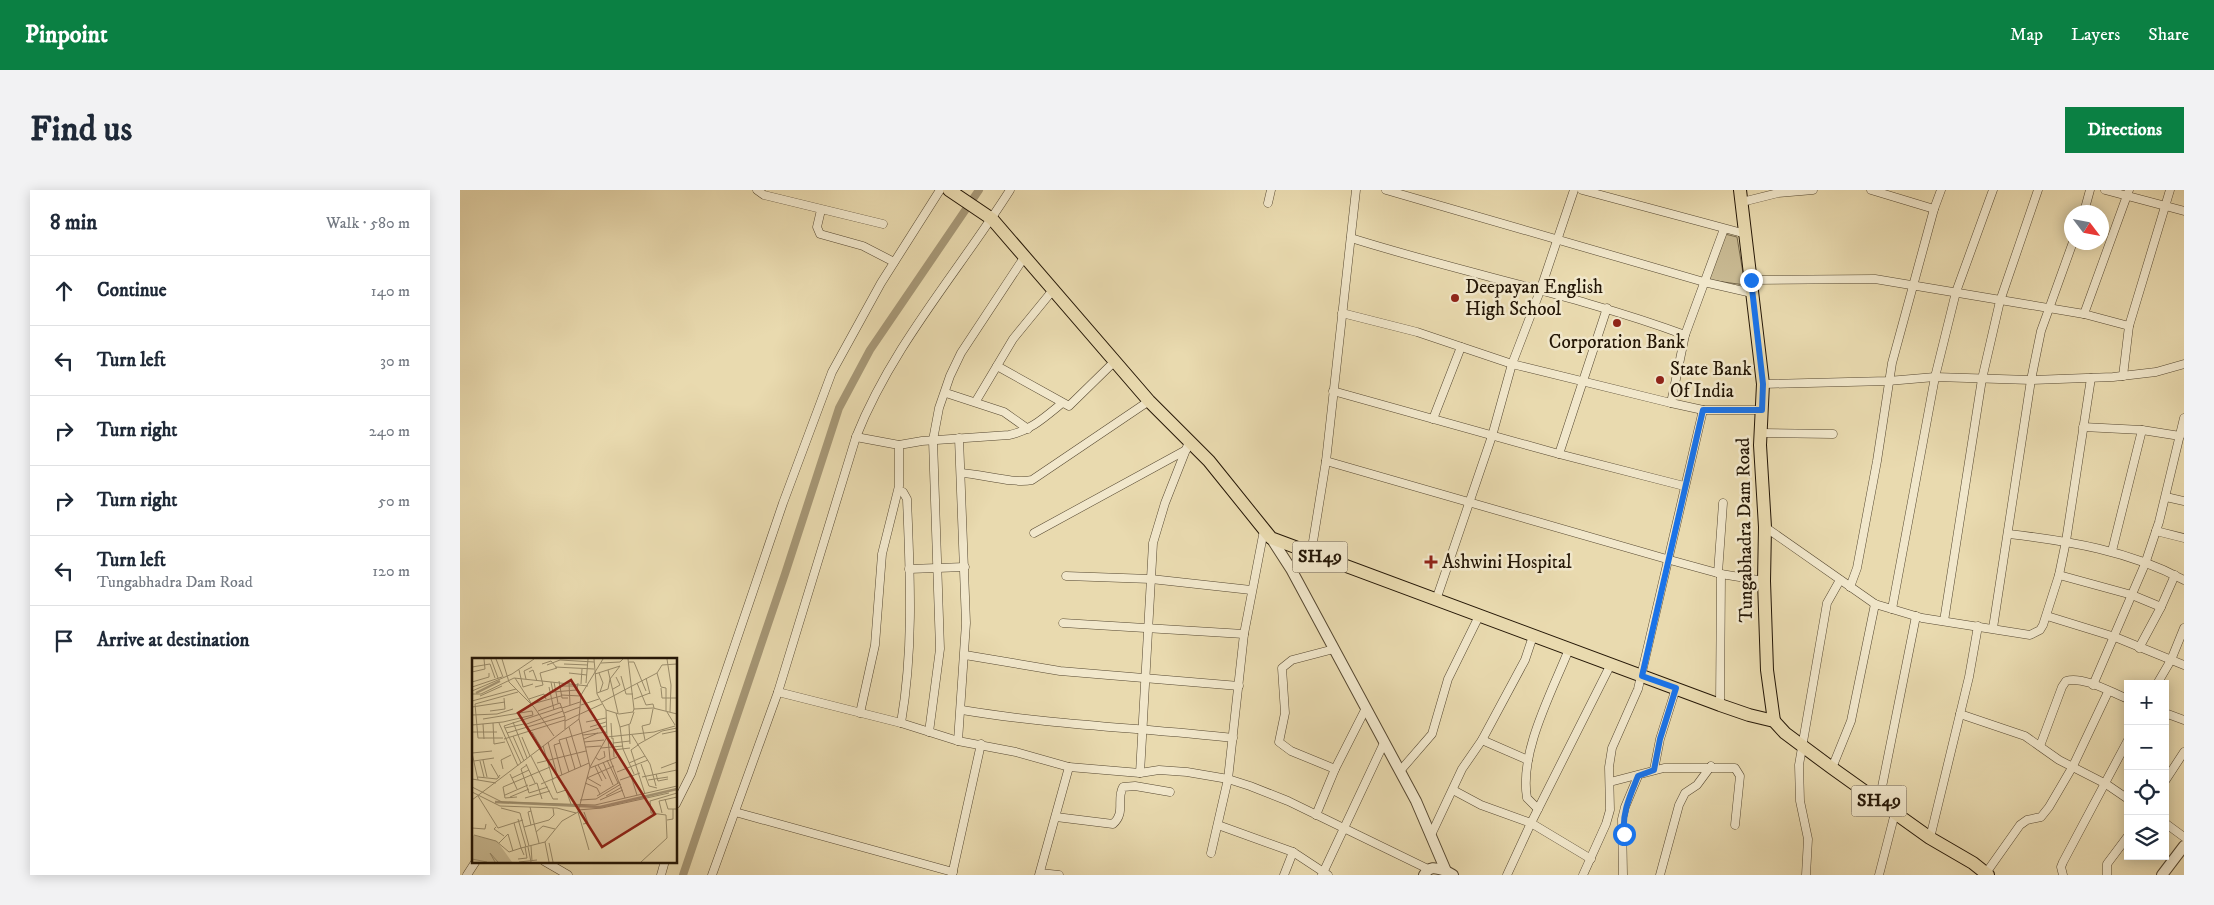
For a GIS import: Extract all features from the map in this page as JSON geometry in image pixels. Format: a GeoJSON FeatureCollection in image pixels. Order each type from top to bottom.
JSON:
{"type":"FeatureCollection","features":[{"type":"Feature","properties":{"kind":"main road","name":"SH49"},"geometry":{"type":"LineString","coordinates":[[949,190],[990,217],[1026,256],[1188,446],[1209,461],[1267,534],[1310,554],[1720,705],[1749,715],[1774,720],[1785,733],[1879,802],[1930,838],[1973,863],[1987,874]]}},
{"type":"Feature","properties":{"kind":"main road","name":"Tungabhadra Dam Road"},"geometry":{"type":"LineString","coordinates":[[1741,196],[1763,384],[1761,433],[1764,582],[1767,670],[1774,720]]}},
{"type":"Feature","properties":{"kind":"street"},"geometry":{"type":"LineString","coordinates":[[757,190],[764,195],[883,224]]}},
{"type":"Feature","properties":{"kind":"street"},"geometry":{"type":"LineString","coordinates":[[678,800],[691,774],[816,411],[847,343],[894,262],[940,190]]}},
{"type":"Feature","properties":{"kind":"street"},"geometry":{"type":"LineString","coordinates":[[712,875],[778,692],[856,437],[870,402],[888,370],[1010,190]]}},
{"type":"Feature","properties":{"kind":"street"},"geometry":{"type":"LineString","coordinates":[[1268,204],[1271,190]]}},
{"type":"Feature","properties":{"kind":"street"},"geometry":{"type":"LineString","coordinates":[[1310,554],[1326,462],[1356,190]]}},
{"type":"Feature","properties":{"kind":"street"},"geometry":{"type":"LineString","coordinates":[[1386,190],[1704,282],[1752,287],[1875,279],[1914,283],[2000,301],[2084,314],[2129,326]]}},
{"type":"Feature","properties":{"kind":"street"},"geometry":{"type":"LineString","coordinates":[[1436,600],[1492,436],[1512,364],[1540,291],[1574,190]]}},
{"type":"Feature","properties":{"kind":"street"},"geometry":{"type":"LineString","coordinates":[[1582,190],[1746,234]]}},
{"type":"Feature","properties":{"kind":"street"},"geometry":{"type":"LineString","coordinates":[[1741,196],[1813,190]]}},
{"type":"Feature","properties":{"kind":"street"},"geometry":{"type":"LineString","coordinates":[[1871,190],[1934,209]]}},
{"type":"Feature","properties":{"kind":"street"},"geometry":{"type":"LineString","coordinates":[[1850,587],[1856,568],[1877,461],[1888,381],[1934,209],[1941,190]]}},
{"type":"Feature","properties":{"kind":"street"},"geometry":{"type":"LineString","coordinates":[[1892,609],[1936,376],[1956,292],[1993,190]]}},
{"type":"Feature","properties":{"kind":"street"},"geometry":{"type":"LineString","coordinates":[[1944,620],[1982,379],[2000,301],[2038,190]]}},
{"type":"Feature","properties":{"kind":"street"},"geometry":{"type":"LineString","coordinates":[[2086,205],[2090,190]]}},
{"type":"Feature","properties":{"kind":"street"},"geometry":{"type":"LineString","coordinates":[[2105,190],[2128,193],[2184,211]]}},
{"type":"Feature","properties":{"kind":"street"},"geometry":{"type":"LineString","coordinates":[[2123,376],[2129,326],[2170,190]]}},
{"type":"Feature","properties":{"kind":"street"},"geometry":{"type":"LineString","coordinates":[[2084,314],[2128,193]]}},
{"type":"Feature","properties":{"kind":"street"},"geometry":{"type":"LineString","coordinates":[[821,210],[817,227],[820,234],[863,246],[894,262]]}},
{"type":"Feature","properties":{"kind":"street"},"geometry":{"type":"LineString","coordinates":[[1671,402],[1686,335],[1724,229]]}},
{"type":"Feature","properties":{"kind":"street"},"geometry":{"type":"LineString","coordinates":[[1352,238],[1607,308],[1686,335]]}},
{"type":"Feature","properties":{"kind":"street"},"geometry":{"type":"LineString","coordinates":[[1993,628],[2009,534],[2031,380],[2041,331],[2070,250]]}},
{"type":"Feature","properties":{"kind":"street"},"geometry":{"type":"LineString","coordinates":[[929,732],[940,649],[933,440],[939,408],[946,393],[950,376],[961,353],[1026,256]]}},
{"type":"Feature","properties":{"kind":"street"},"geometry":{"type":"LineString","coordinates":[[976,402],[1013,339],[1054,290]]}},
{"type":"Feature","properties":{"kind":"street"},"geometry":{"type":"LineString","coordinates":[[1559,454],[1607,308]]}},
{"type":"Feature","properties":{"kind":"street"},"geometry":{"type":"LineString","coordinates":[[1342,313],[1417,332],[1512,364],[1703,410],[1762,410]]}},
{"type":"Feature","properties":{"kind":"street"},"geometry":{"type":"LineString","coordinates":[[1433,419],[1461,347]]}},
{"type":"Feature","properties":{"kind":"street"},"geometry":{"type":"LineString","coordinates":[[997,366],[1066,406],[1072,405],[1115,361]]}},
{"type":"Feature","properties":{"kind":"street"},"geometry":{"type":"LineString","coordinates":[[1763,384],[1888,381],[1936,376],[2031,380],[2091,378],[2156,372],[2184,364]]}},
{"type":"Feature","properties":{"kind":"street"},"geometry":{"type":"LineString","coordinates":[[1764,527],[1875,604],[1916,616],[2030,635],[2040,630],[2047,616],[2059,575],[2091,378]]}},
{"type":"Feature","properties":{"kind":"street"},"geometry":{"type":"LineString","coordinates":[[1333,391],[1492,436],[1684,486]]}},
{"type":"Feature","properties":{"kind":"street"},"geometry":{"type":"LineString","coordinates":[[946,393],[976,402],[1011,416],[1028,429]]}},
{"type":"Feature","properties":{"kind":"street"},"geometry":{"type":"LineString","coordinates":[[961,473],[982,474],[1022,482],[1032,480],[1149,401]]}},
{"type":"Feature","properties":{"kind":"street"},"geometry":{"type":"LineString","coordinates":[[856,437],[899,445],[933,440],[1009,435],[1028,429],[1061,404]]}},
{"type":"Feature","properties":{"kind":"street"},"geometry":{"type":"LineString","coordinates":[[1583,875],[1608,817],[1609,767],[1612,748],[1642,676],[1670,560],[1684,486],[1703,410]]}},
{"type":"Feature","properties":{"kind":"street"},"geometry":{"type":"LineString","coordinates":[[2093,685],[2145,564],[2166,497],[2184,418]]}},
{"type":"Feature","properties":{"kind":"street"},"geometry":{"type":"LineString","coordinates":[[2083,427],[2142,430],[2180,436]]}},
{"type":"Feature","properties":{"kind":"street"},"geometry":{"type":"LineString","coordinates":[[2112,551],[2142,430]]}},
{"type":"Feature","properties":{"kind":"street"},"geometry":{"type":"LineString","coordinates":[[1761,433],[1832,434]]}},
{"type":"Feature","properties":{"kind":"street"},"geometry":{"type":"LineString","coordinates":[[958,741],[965,655],[965,567],[959,438]]}},
{"type":"Feature","properties":{"kind":"street"},"geometry":{"type":"LineString","coordinates":[[860,713],[875,645],[882,554],[899,491],[899,445]]}},
{"type":"Feature","properties":{"kind":"street"},"geometry":{"type":"LineString","coordinates":[[1034,533],[1188,446]]}},
{"type":"Feature","properties":{"kind":"street"},"geometry":{"type":"LineString","coordinates":[[1140,773],[1153,542],[1158,522],[1188,446]]}},
{"type":"Feature","properties":{"kind":"street"},"geometry":{"type":"LineString","coordinates":[[1326,462],[1670,560],[1764,582]]}},
{"type":"Feature","properties":{"kind":"street"},"geometry":{"type":"LineString","coordinates":[[899,491],[905,494],[907,499],[911,619],[909,671],[901,723]]}},
{"type":"Feature","properties":{"kind":"street"},"geometry":{"type":"LineString","coordinates":[[2166,497],[2184,500]]}},
{"type":"Feature","properties":{"kind":"street"},"geometry":{"type":"LineString","coordinates":[[1720,705],[1722,503]]}},
{"type":"Feature","properties":{"kind":"street"},"geometry":{"type":"LineString","coordinates":[[2156,531],[2184,538]]}},
{"type":"Feature","properties":{"kind":"street"},"geometry":{"type":"LineString","coordinates":[[1211,853],[1228,780],[1250,590],[1267,534]]}},
{"type":"Feature","properties":{"kind":"street"},"geometry":{"type":"LineString","coordinates":[[1267,534],[1291,569],[1400,771],[1450,873]]}},
{"type":"Feature","properties":{"kind":"street"},"geometry":{"type":"LineString","coordinates":[[2009,534],[2066,541],[2112,551],[2184,580]]}},
{"type":"Feature","properties":{"kind":"street"},"geometry":{"type":"LineString","coordinates":[[909,569],[965,567]]}},
{"type":"Feature","properties":{"kind":"street"},"geometry":{"type":"LineString","coordinates":[[2059,575],[2132,595],[2162,607]]}},
{"type":"Feature","properties":{"kind":"street"},"geometry":{"type":"LineString","coordinates":[[2139,648],[2162,607],[2175,575]]}},
{"type":"Feature","properties":{"kind":"street"},"geometry":{"type":"LineString","coordinates":[[1066,576],[1151,579],[1250,590]]}},
{"type":"Feature","properties":{"kind":"street"},"geometry":{"type":"LineString","coordinates":[[1806,875],[1808,838],[1799,782],[1799,765],[1827,603],[1840,580]]}},
{"type":"Feature","properties":{"kind":"street"},"geometry":{"type":"LineString","coordinates":[[1832,768],[1852,721],[1875,604]]}},
{"type":"Feature","properties":{"kind":"street"},"geometry":{"type":"LineString","coordinates":[[1400,771],[1432,734],[1451,672],[1479,616]]}},
{"type":"Feature","properties":{"kind":"street"},"geometry":{"type":"LineString","coordinates":[[1879,802],[1916,616]]}},
{"type":"Feature","properties":{"kind":"street"},"geometry":{"type":"LineString","coordinates":[[2047,616],[2115,637],[2184,665]]}},
{"type":"Feature","properties":{"kind":"street"},"geometry":{"type":"LineString","coordinates":[[1064,623],[1244,634]]}},
{"type":"Feature","properties":{"kind":"street"},"geometry":{"type":"LineString","coordinates":[[1930,838],[1960,714],[1978,626]]}},
{"type":"Feature","properties":{"kind":"street"},"geometry":{"type":"LineString","coordinates":[[2159,680],[2171,660],[2184,628]]}},
{"type":"Feature","properties":{"kind":"street"},"geometry":{"type":"LineString","coordinates":[[1431,835],[1454,790],[1462,769],[1482,740],[1524,660],[1533,636]]}},
{"type":"Feature","properties":{"kind":"street"},"geometry":{"type":"LineString","coordinates":[[1334,649],[1292,660],[1282,668],[1284,713],[1279,742],[1291,752],[1335,769]]}},
{"type":"Feature","properties":{"kind":"street"},"geometry":{"type":"LineString","coordinates":[[1538,809],[1527,798],[1528,760],[1538,726],[1569,649]]}},
{"type":"Feature","properties":{"kind":"street"},"geometry":{"type":"LineString","coordinates":[[965,655],[1060,671],[1239,686]]}},
{"type":"Feature","properties":{"kind":"street"},"geometry":{"type":"LineString","coordinates":[[1507,875],[1531,823],[1612,664]]}},
{"type":"Feature","properties":{"kind":"street"},"geometry":{"type":"LineString","coordinates":[[2040,746],[2066,681],[2074,680],[2093,685],[2124,697]]}},
{"type":"Feature","properties":{"kind":"street"},"geometry":{"type":"LineString","coordinates":[[1654,770],[1660,739],[1676,688]]}},
{"type":"Feature","properties":{"kind":"street"},"geometry":{"type":"LineString","coordinates":[[778,692],[901,723],[958,741],[981,744],[1069,767],[1140,773],[1159,770],[1186,772],[1228,780],[1250,786],[1316,815],[1426,872],[1434,867],[1450,873]]}},
{"type":"Feature","properties":{"kind":"street"},"geometry":{"type":"LineString","coordinates":[[1987,874],[2020,825],[2045,813],[2073,766],[2108,692]]}},
{"type":"Feature","properties":{"kind":"street"},"geometry":{"type":"LineString","coordinates":[[1316,815],[1335,769],[1366,708]]}},
{"type":"Feature","properties":{"kind":"street"},"geometry":{"type":"LineString","coordinates":[[962,710],[1045,722],[1143,728],[1233,738]]}},
{"type":"Feature","properties":{"kind":"street"},"geometry":{"type":"LineString","coordinates":[[1960,714],[2014,732],[2106,784],[2124,796]]}},
{"type":"Feature","properties":{"kind":"street"},"geometry":{"type":"LineString","coordinates":[[2169,714],[2184,720]]}},
{"type":"Feature","properties":{"kind":"street"},"geometry":{"type":"LineString","coordinates":[[1482,740],[1528,760]]}},
{"type":"Feature","properties":{"kind":"street"},"geometry":{"type":"LineString","coordinates":[[1218,825],[1293,852],[1324,874],[1343,828],[1384,743]]}},
{"type":"Feature","properties":{"kind":"street"},"geometry":{"type":"LineString","coordinates":[[735,812],[952,873],[981,744]]}},
{"type":"Feature","properties":{"kind":"street"},"geometry":{"type":"LineString","coordinates":[[2057,875],[2062,871],[2124,748]]}},
{"type":"Feature","properties":{"kind":"street"},"geometry":{"type":"LineString","coordinates":[[2169,775],[2184,752]]}},
{"type":"Feature","properties":{"kind":"street"},"geometry":{"type":"LineString","coordinates":[[1660,875],[1678,805],[1685,792],[1703,779],[1710,766]]}},
{"type":"Feature","properties":{"kind":"street"},"geometry":{"type":"LineString","coordinates":[[1610,782],[1638,776],[1654,770],[1730,766],[1739,771],[1735,825]]}},
{"type":"Feature","properties":{"kind":"street"},"geometry":{"type":"LineString","coordinates":[[1059,875],[1040,874],[1069,767]]}},
{"type":"Feature","properties":{"kind":"street"},"geometry":{"type":"LineString","coordinates":[[1623,875],[1622,819],[1638,776]]}},
{"type":"Feature","properties":{"kind":"street"},"geometry":{"type":"LineString","coordinates":[[1056,817],[1114,824],[1121,811],[1120,793],[1123,787],[1135,786],[1170,792]]}},
{"type":"Feature","properties":{"kind":"street"},"geometry":{"type":"LineString","coordinates":[[1454,790],[1481,805],[1531,823],[1590,859]]}},
{"type":"Feature","properties":{"kind":"street"},"geometry":{"type":"LineString","coordinates":[[1879,875],[1895,813]]}},
{"type":"Feature","properties":{"kind":"street"},"geometry":{"type":"LineString","coordinates":[[2169,826],[2184,837]]}},
{"type":"Feature","properties":{"kind":"street"},"geometry":{"type":"LineString","coordinates":[[2107,875],[2107,864],[2124,841]]}},
{"type":"Feature","properties":{"kind":"street"},"geometry":{"type":"LineString","coordinates":[[2162,875],[2184,846]]}},
{"type":"Feature","properties":{"kind":"street"},"geometry":{"type":"LineString","coordinates":[[1284,875],[1293,852]]}},
{"type":"Feature","properties":{"kind":"street"},"geometry":{"type":"LineString","coordinates":[[467,875],[475,862]]}},
{"type":"Feature","properties":{"kind":"street"},"geometry":{"type":"LineString","coordinates":[[546,862],[568,875]]}},
{"type":"Feature","properties":{"kind":"street"},"geometry":{"type":"LineString","coordinates":[[661,875],[665,862]]}},
{"type":"Feature","properties":{"kind":"shaded area"},"geometry":{"type":"Polygon","coordinates":[[[1725,234],[1737,237],[1745,285],[1709,280],[1725,234]]]}},
{"type":"Feature","properties":{"kind":"waterway"},"geometry":{"type":"LineString","coordinates":[[683,875],[839,408],[870,350],[979,190]]}},
{"type":"Feature","properties":{"kind":"place","name":"Deepayan English High School"},"geometry":{"type":"Point","coordinates":[1455,298]}},
{"type":"Feature","properties":{"kind":"place","name":"Corporation Bank"},"geometry":{"type":"Point","coordinates":[1617,323]}},
{"type":"Feature","properties":{"kind":"place","name":"State Bank Of India"},"geometry":{"type":"Point","coordinates":[1660,380]}},
{"type":"Feature","properties":{"kind":"place","name":"Ashwini Hospital"},"geometry":{"type":"Point","coordinates":[1431,562]}},
{"type":"Feature","properties":{"kind":"route"},"geometry":{"type":"LineString","coordinates":[[1624,834],[1622,819],[1625,807],[1638,776],[1654,770],[1660,739],[1676,688],[1642,676],[1670,560],[1684,486],[1703,410],[1762,410],[1763,384],[1751,280]]}}]}
